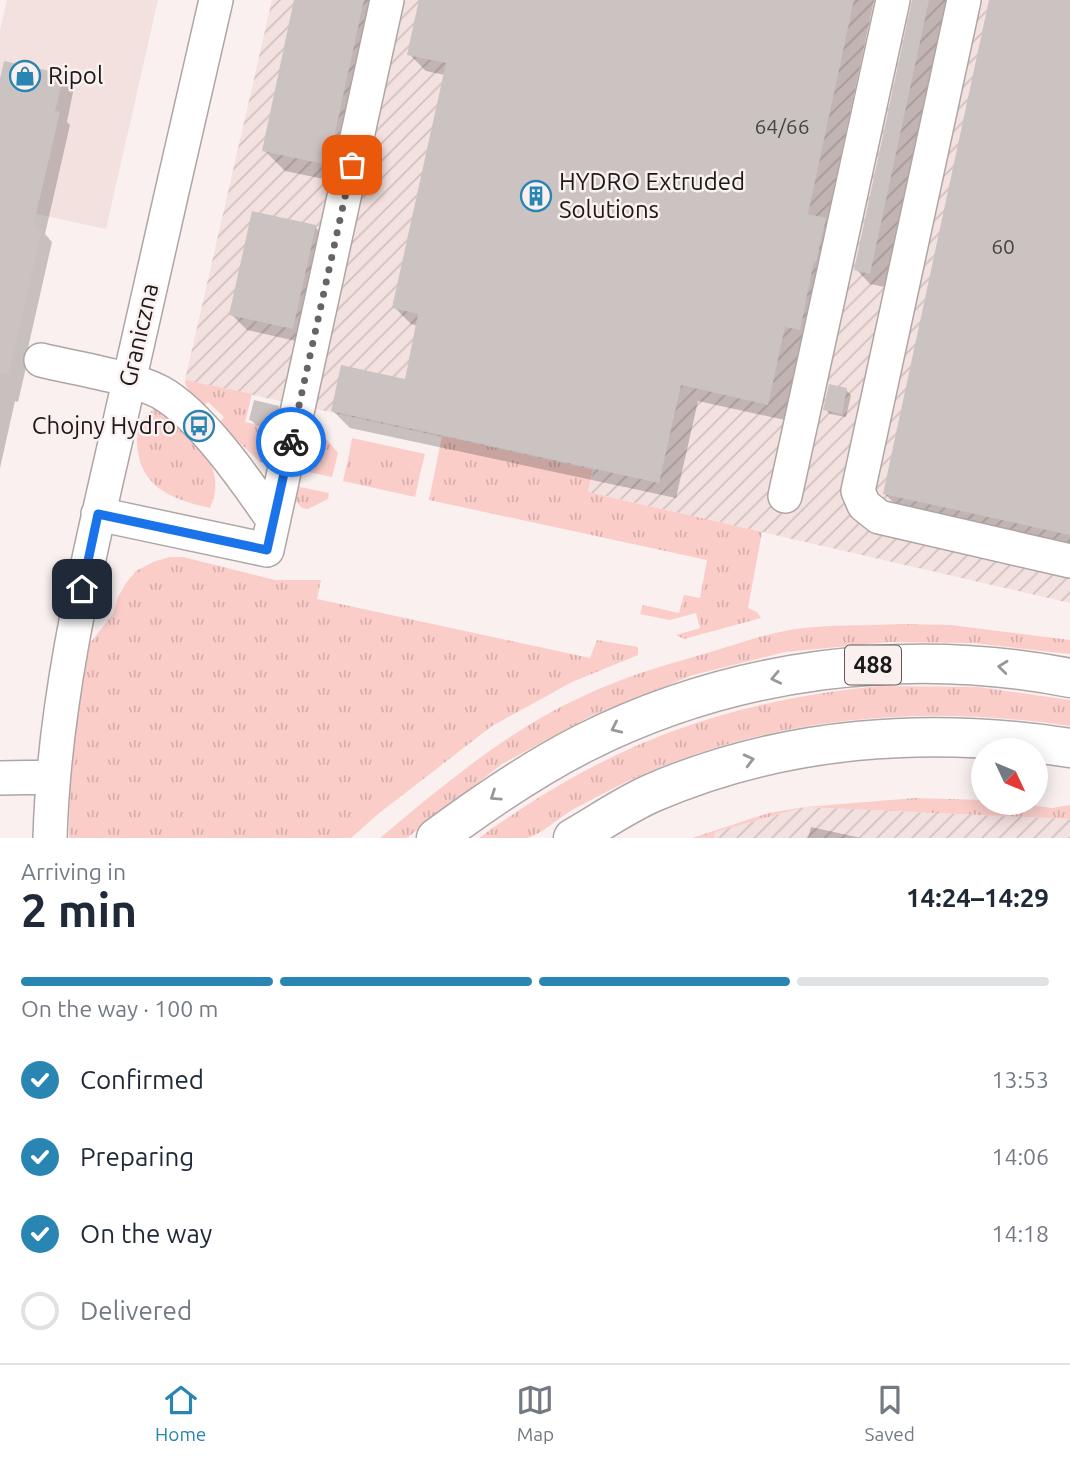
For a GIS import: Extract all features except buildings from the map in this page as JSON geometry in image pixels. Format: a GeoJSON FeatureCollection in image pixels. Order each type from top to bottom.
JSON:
{"type":"FeatureCollection","features":[{"type":"Feature","properties":{"kind":"main road","name":"488"},"geometry":{"type":"LineString","coordinates":[[446,832],[532,772],[583,743],[679,703],[733,687],[822,670],[877,664],[971,664],[1070,678]]}},
{"type":"Feature","properties":{"kind":"main road"},"geometry":{"type":"LineString","coordinates":[[573,838],[649,794],[714,769],[754,758],[851,741],[916,736],[960,737],[1070,748]]}},
{"type":"Feature","properties":{"kind":"main road"},"geometry":{"type":"LineString","coordinates":[[584,838],[618,813]]}},
{"type":"Feature","properties":{"kind":"street","name":"Graniczna"},"geometry":{"type":"LineString","coordinates":[[50,838],[52,777],[66,664],[216,0]]}},
{"type":"Feature","properties":{"kind":"street"},"geometry":{"type":"LineString","coordinates":[[98,514],[267,550],[387,0]]}},
{"type":"Feature","properties":{"kind":"street"},"geometry":{"type":"LineString","coordinates":[[785,496],[892,0]]}},
{"type":"Feature","properties":{"kind":"street"},"geometry":{"type":"LineString","coordinates":[[964,0],[858,491],[864,505],[879,517],[1070,561]]}},
{"type":"Feature","properties":{"kind":"street"},"geometry":{"type":"LineString","coordinates":[[41,360],[129,381],[160,393],[187,414],[230,461],[273,520]]}},
{"type":"Feature","properties":{"kind":"street"},"geometry":{"type":"LineString","coordinates":[[0,778],[52,777]]}},
{"type":"Feature","properties":{"kind":"shaded area"},"geometry":{"type":"Polygon","coordinates":[[[7,0],[158,0],[106,229],[0,206],[0,31],[7,0]]]}},
{"type":"Feature","properties":{"kind":"shaded area"},"geometry":{"type":"Polygon","coordinates":[[[272,0],[1070,0],[1070,603],[588,492],[593,473],[573,466],[185,380],[272,0]]]}},
{"type":"Feature","properties":{"kind":"shaded area"},"geometry":{"type":"Polygon","coordinates":[[[805,807],[1070,819],[1070,838],[706,838],[715,832],[805,807]]]}},
{"type":"Feature","properties":{"kind":"green space"},"geometry":{"type":"Polygon","coordinates":[[[185,380],[252,394],[245,422],[280,430],[272,464],[260,462],[219,423],[224,417],[208,402],[203,407],[189,391],[185,380]]]}},
{"type":"Feature","properties":{"kind":"green space"},"geometry":{"type":"Polygon","coordinates":[[[154,409],[162,409],[204,452],[215,478],[215,492],[210,508],[170,495],[150,480],[143,470],[139,457],[138,432],[144,419],[154,409]]]}},
{"type":"Feature","properties":{"kind":"green space"},"geometry":{"type":"Polygon","coordinates":[[[308,426],[318,429],[338,453],[332,477],[299,470],[308,426]]]}},
{"type":"Feature","properties":{"kind":"green space"},"geometry":{"type":"Polygon","coordinates":[[[442,436],[593,470],[588,492],[762,532],[748,608],[757,612],[761,618],[684,639],[676,635],[700,628],[696,613],[670,620],[640,614],[643,605],[679,613],[684,595],[700,598],[707,560],[429,500],[442,436]]]}},
{"type":"Feature","properties":{"kind":"green space"},"geometry":{"type":"Polygon","coordinates":[[[352,438],[425,454],[420,474],[394,455],[349,455],[352,438]]]}},
{"type":"Feature","properties":{"kind":"green space"},"geometry":{"type":"Polygon","coordinates":[[[349,455],[394,455],[420,474],[415,497],[343,481],[349,455]]]}},
{"type":"Feature","properties":{"kind":"green space"},"geometry":{"type":"Polygon","coordinates":[[[295,486],[329,493],[328,499],[308,509],[302,508],[292,497],[295,486]]]}},
{"type":"Feature","properties":{"kind":"green space"},"geometry":{"type":"Polygon","coordinates":[[[170,557],[183,557],[275,580],[321,580],[317,599],[590,658],[597,640],[638,647],[638,655],[572,682],[492,726],[351,838],[69,838],[70,759],[83,652],[113,614],[118,597],[136,571],[170,557]]]}},
{"type":"Feature","properties":{"kind":"green space"},"geometry":{"type":"Polygon","coordinates":[[[951,625],[1070,640],[1070,654],[973,643],[890,642],[785,652],[693,675],[589,717],[502,764],[407,838],[380,838],[500,744],[552,712],[612,684],[662,666],[786,631],[822,626],[951,625]]]}},
{"type":"Feature","properties":{"kind":"green space"},"geometry":{"type":"Polygon","coordinates":[[[879,686],[978,687],[1070,700],[1070,726],[965,716],[913,716],[809,726],[758,736],[658,768],[572,810],[544,830],[527,838],[479,838],[573,777],[668,733],[768,703],[879,686]]]}},
{"type":"Feature","properties":{"kind":"green space"},"geometry":{"type":"Polygon","coordinates":[[[915,798],[971,800],[971,815],[805,807],[915,798]]]}},
{"type":"Feature","properties":{"kind":"green space"},"geometry":{"type":"Polygon","coordinates":[[[1070,805],[1070,819],[1004,816],[1048,816],[1048,807],[1070,805]]]}},
{"type":"Feature","properties":{"kind":"green space"},"geometry":{"type":"Polygon","coordinates":[[[805,807],[715,832],[714,838],[692,838],[769,813],[805,807]]]}},
{"type":"Feature","properties":{"kind":"way so far"},"geometry":{"type":"LineString","coordinates":[[291,442],[352,165]]}},
{"type":"Feature","properties":{"kind":"place","name":"Ripol"},"geometry":{"type":"Point","coordinates":[25,76]}},
{"type":"Feature","properties":{"kind":"place","name":"HYDRO Extruded Solutions"},"geometry":{"type":"Point","coordinates":[536,196]}},
{"type":"Feature","properties":{"kind":"place","name":"Chojny Hydro"},"geometry":{"type":"Point","coordinates":[199,426]}},
{"type":"Feature","properties":{"kind":"route"},"geometry":{"type":"LineString","coordinates":[[82,589],[98,514],[267,550],[291,442]]}}]}
